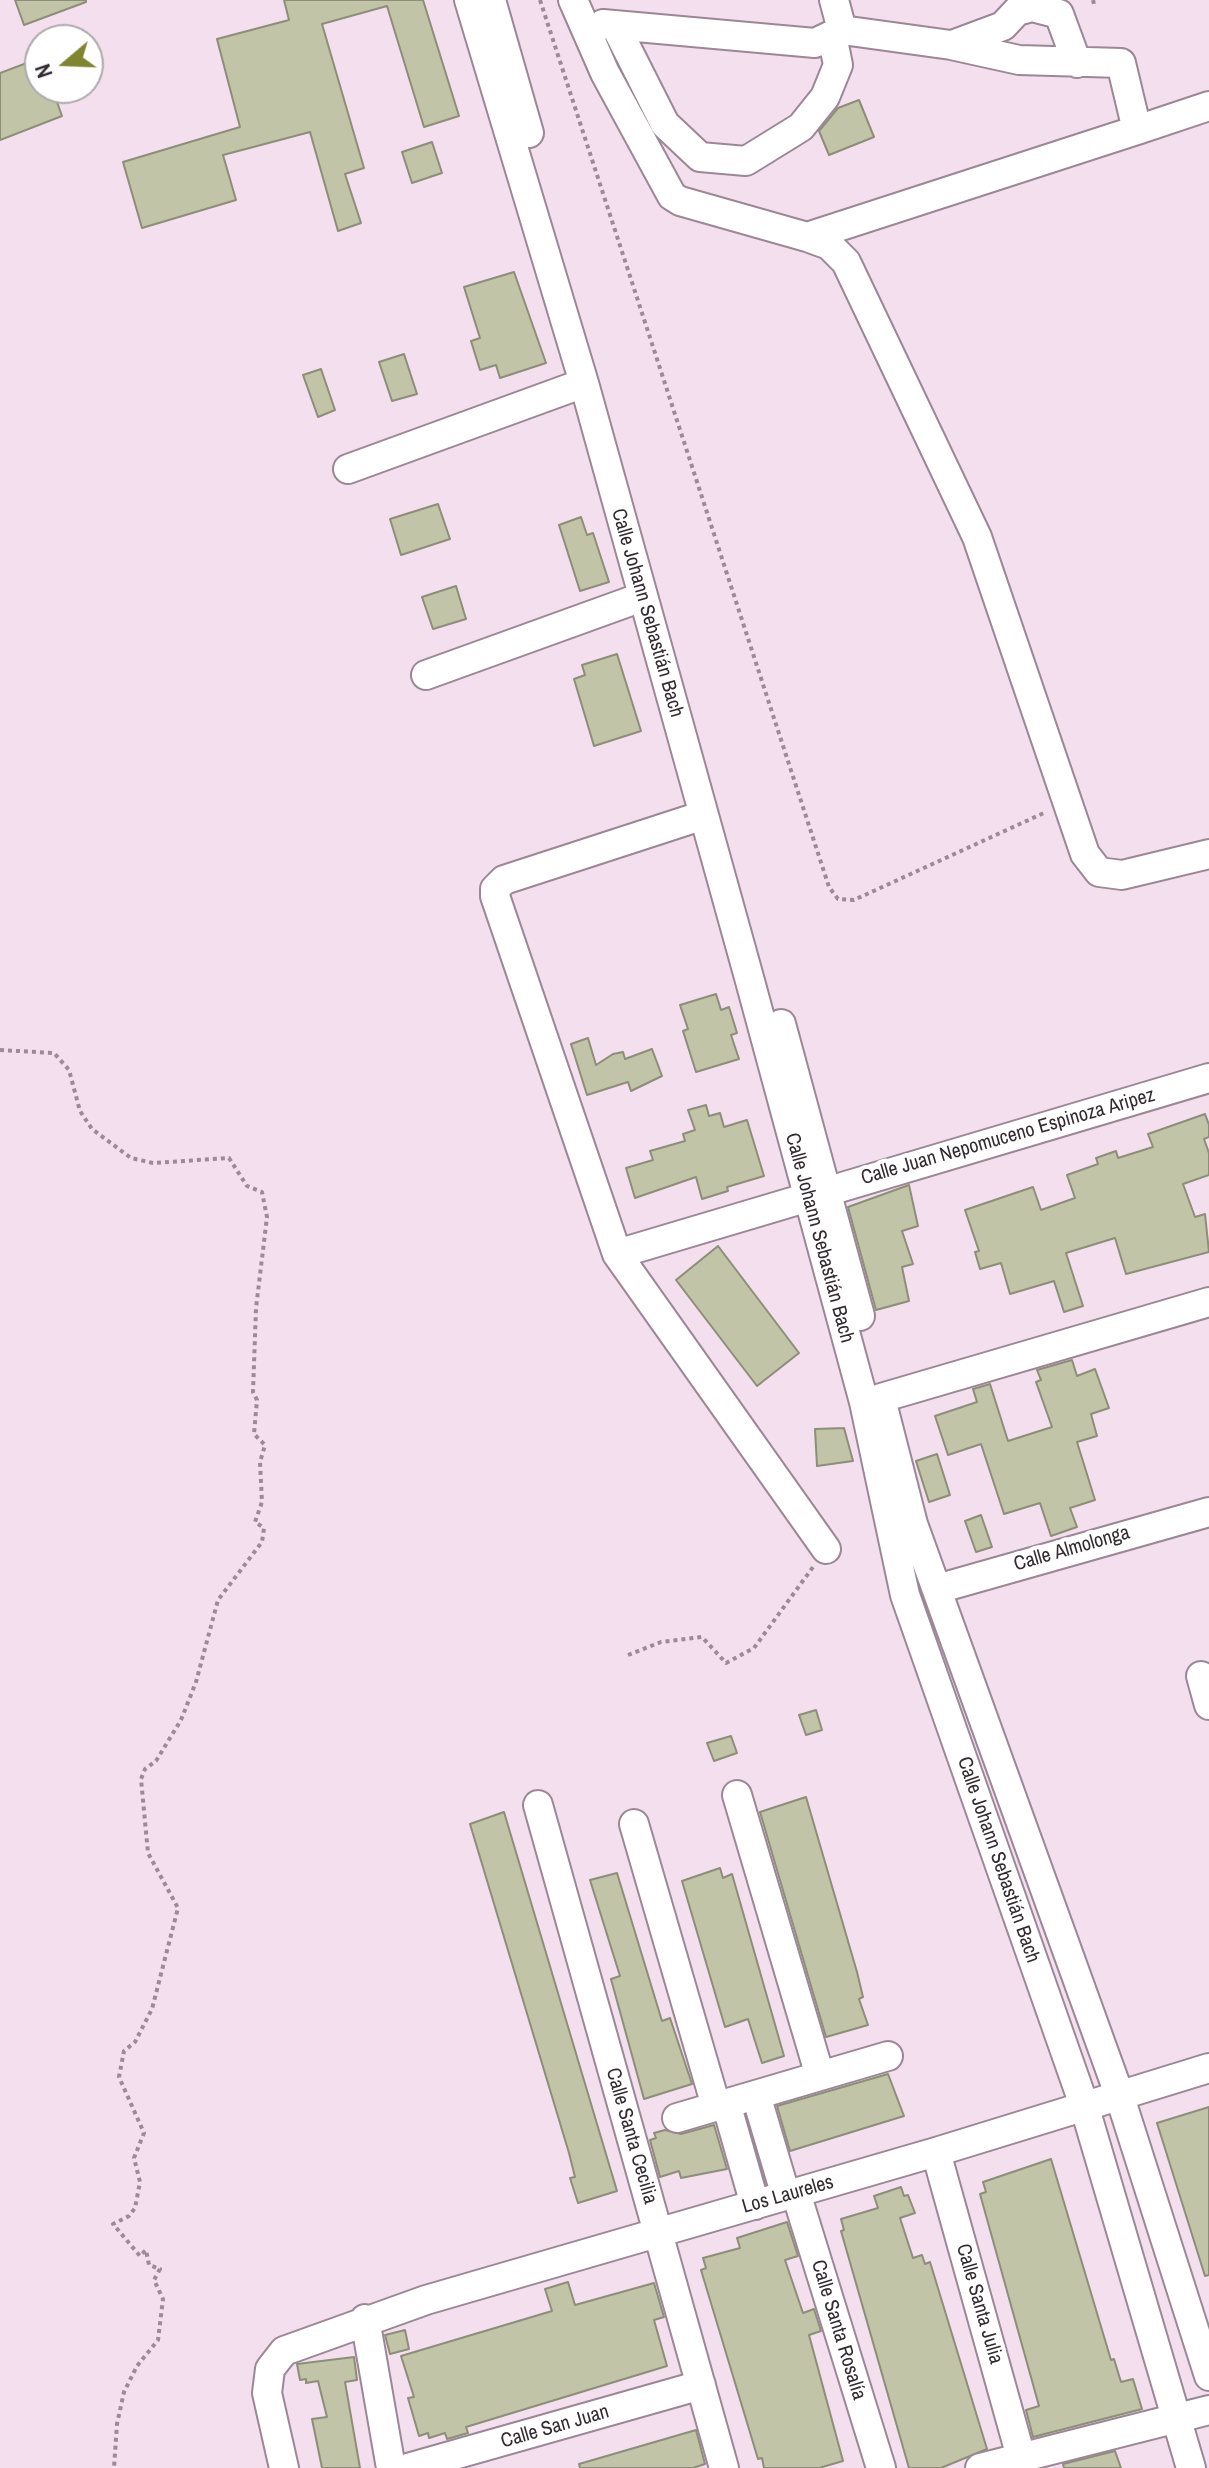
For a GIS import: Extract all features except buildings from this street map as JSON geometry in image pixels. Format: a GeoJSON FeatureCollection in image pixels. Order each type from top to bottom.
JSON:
{"type":"FeatureCollection","features":[{"type":"Feature","properties":{"kind":"street","name":"Calle Johann Sebastián Bach"},"geometry":{"type":"LineString","coordinates":[[469,0],[584,383],[704,815],[881,1398],[913,1524],[1119,2094],[1209,2376]]}},
{"type":"Feature","properties":{"kind":"street","name":"Calle Johann Sebastián Bach"},"geometry":{"type":"LineString","coordinates":[[491,0],[818,1193],[905,1595],[1084,2105],[1191,2468]]}},
{"type":"Feature","properties":{"kind":"street"},"geometry":{"type":"LineString","coordinates":[[615,25],[665,124],[700,157],[746,161],[801,127],[825,97],[838,65],[834,0]]}},
{"type":"Feature","properties":{"kind":"street"},"geometry":{"type":"LineString","coordinates":[[951,45],[1003,26],[1017,11],[1032,7],[1059,14],[1077,63]]}},
{"type":"Feature","properties":{"kind":"street"},"geometry":{"type":"LineString","coordinates":[[578,11],[605,73],[672,196],[829,245],[846,262],[977,537],[1085,854],[1099,872],[1122,875],[1209,854]]}},
{"type":"Feature","properties":{"kind":"street"},"geometry":{"type":"LineString","coordinates":[[578,11],[615,25],[815,43],[837,33],[951,45],[1019,60],[1121,63],[1137,130]]}},
{"type":"Feature","properties":{"kind":"street"},"geometry":{"type":"LineString","coordinates":[[807,237],[1209,106]]}},
{"type":"Feature","properties":{"kind":"street"},"geometry":{"type":"LineString","coordinates":[[348,469],[584,383]]}},
{"type":"Feature","properties":{"kind":"street"},"geometry":{"type":"LineString","coordinates":[[426,675],[642,597]]}},
{"type":"Feature","properties":{"kind":"street"},"geometry":{"type":"LineString","coordinates":[[704,815],[504,880],[495,889],[502,920],[617,1254],[826,1549]]}},
{"type":"Feature","properties":{"kind":"street","name":"Calle Juan Nepomuceno Espinoza Aripez"},"geometry":{"type":"LineString","coordinates":[[617,1254],[1209,1078]]}},
{"type":"Feature","properties":{"kind":"street"},"geometry":{"type":"LineString","coordinates":[[881,1398],[1209,1302]]}},
{"type":"Feature","properties":{"kind":"street","name":"Calle Almolonga"},"geometry":{"type":"LineString","coordinates":[[937,1589],[1209,1512]]}},
{"type":"Feature","properties":{"kind":"street"},"geometry":{"type":"LineString","coordinates":[[1201,1676],[1209,1705]]}},
{"type":"Feature","properties":{"kind":"street"},"geometry":{"type":"LineString","coordinates":[[737,1795],[820,2076]]}},
{"type":"Feature","properties":{"kind":"street","name":"Calle Santa Cecilia"},"geometry":{"type":"LineString","coordinates":[[538,1805],[724,2468]]}},
{"type":"Feature","properties":{"kind":"street"},"geometry":{"type":"LineString","coordinates":[[634,1824],[755,2205]]}},
{"type":"Feature","properties":{"kind":"street"},"geometry":{"type":"LineString","coordinates":[[677,2118],[888,2056]]}},
{"type":"Feature","properties":{"kind":"street","name":"Los Laureles"},"geometry":{"type":"LineString","coordinates":[[284,2468],[267,2393],[270,2369],[284,2351],[365,2319],[936,2152],[1209,2068]]}},
{"type":"Feature","properties":{"kind":"street","name":"Calle Santa Rosalía"},"geometry":{"type":"LineString","coordinates":[[756,2095],[881,2468]]}},
{"type":"Feature","properties":{"kind":"street","name":"Calle Santa Julia"},"geometry":{"type":"LineString","coordinates":[[936,2152],[1021,2457]]}},
{"type":"Feature","properties":{"kind":"street"},"geometry":{"type":"LineString","coordinates":[[365,2319],[391,2468]]}},
{"type":"Feature","properties":{"kind":"street","name":"Calle San Juan"},"geometry":{"type":"LineString","coordinates":[[408,2468],[701,2385]]}},
{"type":"Feature","properties":{"kind":"street"},"geometry":{"type":"LineString","coordinates":[[980,2468],[1209,2410]]}},
{"type":"Feature","properties":{"kind":"path"},"geometry":{"type":"LineString","coordinates":[[540,0],[829,887],[838,899],[854,900],[1066,802]]}},
{"type":"Feature","properties":{"kind":"path"},"geometry":{"type":"LineString","coordinates":[[0,1050],[54,1053],[69,1070],[80,1111],[92,1129],[131,1158],[153,1163],[229,1158],[247,1186],[262,1192],[267,1217],[256,1308],[253,1392],[257,1400],[254,1434],[265,1445],[260,1462],[262,1502],[255,1522],[264,1528],[262,1542],[218,1600],[196,1682],[181,1720],[141,1779],[148,1853],[178,1908],[152,2009],[135,2042],[124,2051],[119,2077],[144,2133],[134,2158],[140,2182],[135,2208],[129,2216],[113,2224],[140,2256],[146,2250],[149,2265],[160,2269],[154,2280],[163,2299],[158,2340],[137,2366],[124,2392],[117,2424],[114,2468]]}},
{"type":"Feature","properties":{"kind":"path"},"geometry":{"type":"LineString","coordinates":[[628,1655],[661,1642],[702,1637],[726,1663],[754,1648],[826,1549]]}}]}
